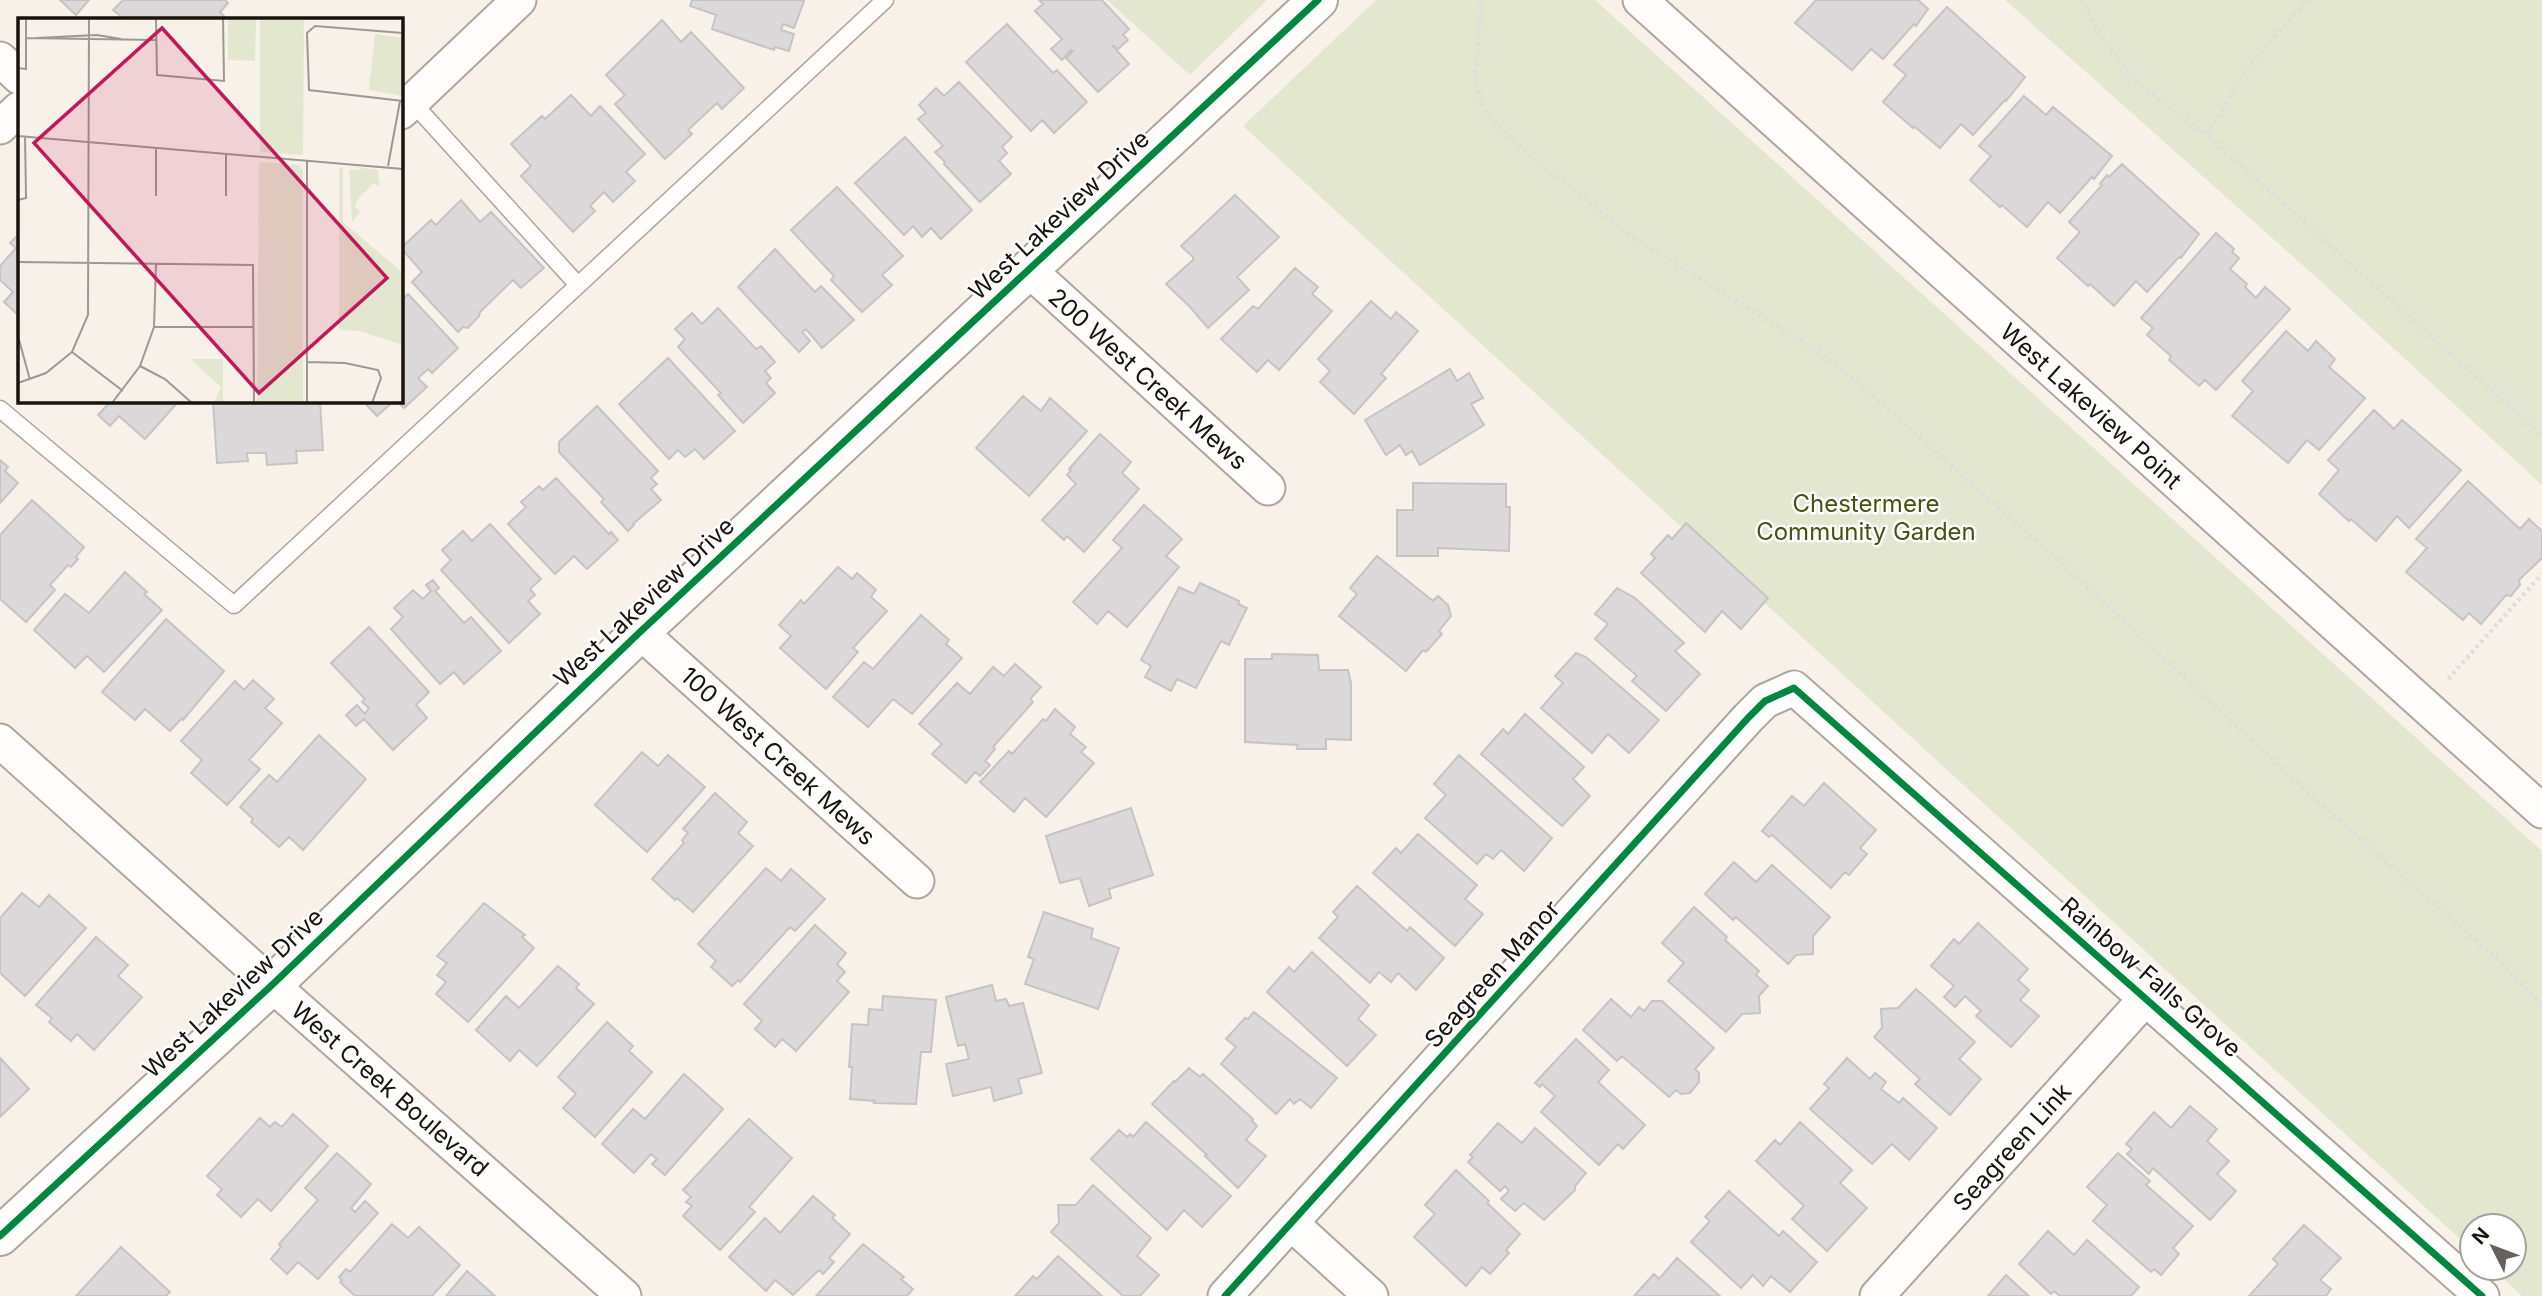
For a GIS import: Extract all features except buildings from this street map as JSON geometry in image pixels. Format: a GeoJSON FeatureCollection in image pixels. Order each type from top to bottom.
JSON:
{"type":"FeatureCollection","features":[{"type":"Feature","properties":{"kind":"street"},"geometry":{"type":"LineString","coordinates":[[406,107],[519,0]]}},
{"type":"Feature","properties":{"kind":"street","name":"West Lakeview Drive"},"geometry":{"type":"LineString","coordinates":[[0,1236],[272,985],[640,632],[1318,0]]}},
{"type":"Feature","properties":{"kind":"street","name":"West Lakeview Point"},"geometry":{"type":"LineString","coordinates":[[1640,0],[2542,811]]}},
{"type":"Feature","properties":{"kind":"street"},"geometry":{"type":"LineString","coordinates":[[0,59],[18,76]]}},
{"type":"Feature","properties":{"kind":"street"},"geometry":{"type":"LineString","coordinates":[[0,127],[18,110]]}},
{"type":"Feature","properties":{"kind":"street","name":"200 West Creek Mews"},"geometry":{"type":"LineString","coordinates":[[1029,270],[1268,488]]}},
{"type":"Feature","properties":{"kind":"street","name":"100 West Creek Mews"},"geometry":{"type":"LineString","coordinates":[[640,632],[917,881]]}},
{"type":"Feature","properties":{"kind":"street","name":"Rainbow Falls Grove"},"geometry":{"type":"LineString","coordinates":[[1794,688],[2482,1296]]}},
{"type":"Feature","properties":{"kind":"street","name":"Seagreen Manor"},"geometry":{"type":"LineString","coordinates":[[1225,1296],[1748,718],[1765,701],[1794,688]]}},
{"type":"Feature","properties":{"kind":"street","name":"West Creek Boulevard"},"geometry":{"type":"LineString","coordinates":[[0,741],[624,1296]]}},
{"type":"Feature","properties":{"kind":"street","name":"Seagreen Link"},"geometry":{"type":"LineString","coordinates":[[1878,1296],[2146,998]]}},
{"type":"Feature","properties":{"kind":"street"},"geometry":{"type":"LineString","coordinates":[[1292,1224],[1371,1296]]}},
{"type":"Feature","properties":{"kind":"lane"},"geometry":{"type":"LineString","coordinates":[[0,409],[234,605],[885,0]]}},
{"type":"Feature","properties":{"kind":"lane"},"geometry":{"type":"LineString","coordinates":[[406,107],[577,284]]}},
{"type":"Feature","properties":{"kind":"path"},"geometry":{"type":"LineString","coordinates":[[1482,0],[1475,78],[1479,98],[1484,111],[1517,145],[1634,238],[1816,350],[1857,382],[2062,564],[2315,799],[2505,967],[2542,1006]]}},
{"type":"Feature","properties":{"kind":"path"},"geometry":{"type":"LineString","coordinates":[[2081,0],[2097,29],[2133,80],[2207,135],[2542,436]]}},
{"type":"Feature","properties":{"kind":"path"},"geometry":{"type":"LineString","coordinates":[[2207,135],[2250,64],[2303,5],[2311,0]]}},
{"type":"Feature","properties":{"kind":"path"},"geometry":{"type":"LineString","coordinates":[[2424,706],[2542,574]]}},
{"type":"Feature","properties":{"kind":"green space"},"geometry":{"type":"Polygon","coordinates":[[[1107,0],[1267,0],[1190,75],[1107,0]]]}},
{"type":"Feature","properties":{"kind":"green space","name":"Chestermere Community Garden"},"geometry":{"type":"Polygon","coordinates":[[[1376,0],[1595,0],[2542,851],[2542,1296],[2522,1296],[2507,1282],[2528,1282],[2528,1212],[2458,1212],[2458,1237],[1243,126],[1376,0]]]}},
{"type":"Feature","properties":{"kind":"green space"},"geometry":{"type":"Polygon","coordinates":[[[2005,0],[2542,0],[2542,485],[2317,278],[2005,0]]]}},
{"type":"Feature","properties":{"kind":"cycle path"},"geometry":{"type":"LineString","coordinates":[[0,1236],[272,985],[640,632],[1318,0]]}},
{"type":"Feature","properties":{"kind":"cycle path"},"geometry":{"type":"LineString","coordinates":[[1225,1296],[1748,718],[1765,701],[1794,688],[2482,1296]]}}]}
